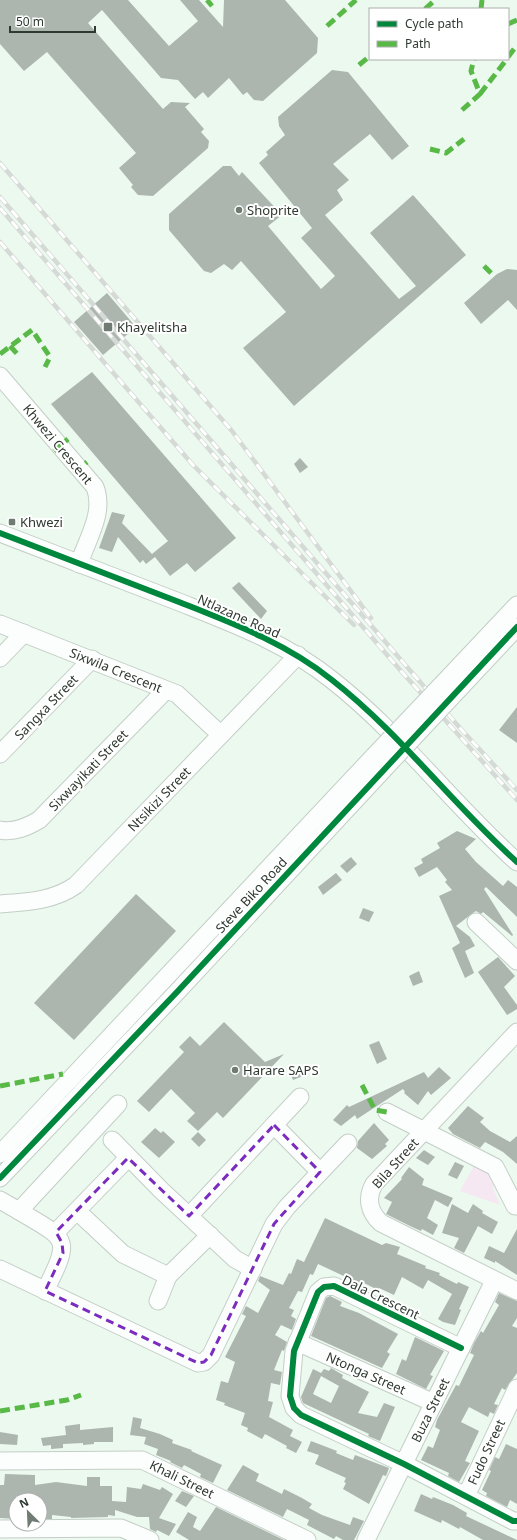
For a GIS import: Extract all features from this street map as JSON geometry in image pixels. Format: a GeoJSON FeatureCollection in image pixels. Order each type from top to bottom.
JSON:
{"type":"FeatureCollection","features":[{"type":"Feature","properties":{"kind":"street","name":"Khwezi Crescent"},"geometry":{"type":"LineString","coordinates":[[0,376],[95,487],[98,495],[98,512],[79,564]]}},
{"type":"Feature","properties":{"kind":"street","name":"Ntlazane Road"},"geometry":{"type":"LineString","coordinates":[[0,533],[244,627],[298,655],[331,679],[365,709],[492,839],[517,862]]}},
{"type":"Feature","properties":{"kind":"street","name":"Steve Biko Road"},"geometry":{"type":"LineString","coordinates":[[0,1154],[454,683],[517,605]]}},
{"type":"Feature","properties":{"kind":"street","name":"Sixwila Crescent"},"geometry":{"type":"LineString","coordinates":[[0,624],[92,659],[177,694],[220,734]]}},
{"type":"Feature","properties":{"kind":"street","name":"Steve Biko Road"},"geometry":{"type":"LineString","coordinates":[[454,683],[517,627]]}},
{"type":"Feature","properties":{"kind":"street"},"geometry":{"type":"LineString","coordinates":[[0,658],[24,633]]}},
{"type":"Feature","properties":{"kind":"street","name":"Ntsikizi Street"},"geometry":{"type":"LineString","coordinates":[[0,904],[44,900],[65,893],[76,885],[220,734],[298,655]]}},
{"type":"Feature","properties":{"kind":"street","name":"Sangxa Street"},"geometry":{"type":"LineString","coordinates":[[0,754],[92,659]]}},
{"type":"Feature","properties":{"kind":"street","name":"Sixwayikati Street"},"geometry":{"type":"LineString","coordinates":[[0,830],[23,828],[39,820],[166,690]]}},
{"type":"Feature","properties":{"kind":"street","name":"Steve Biko Road"},"geometry":{"type":"LineString","coordinates":[[0,1178],[177,992],[379,762]]}},
{"type":"Feature","properties":{"kind":"street"},"geometry":{"type":"LineString","coordinates":[[476,922],[517,960]]}},
{"type":"Feature","properties":{"kind":"street","name":"Bila Street"},"geometry":{"type":"LineString","coordinates":[[517,1032],[374,1184],[369,1198],[372,1212],[381,1223],[517,1292]]}},
{"type":"Feature","properties":{"kind":"street"},"geometry":{"type":"LineString","coordinates":[[189,1216],[300,1097]]}},
{"type":"Feature","properties":{"kind":"street"},"geometry":{"type":"LineString","coordinates":[[19,1211],[118,1104]]}},
{"type":"Feature","properties":{"kind":"street"},"geometry":{"type":"LineString","coordinates":[[387,1112],[495,1167],[515,1206]]}},
{"type":"Feature","properties":{"kind":"street"},"geometry":{"type":"LineString","coordinates":[[274,1125],[320,1172]]}},
{"type":"Feature","properties":{"kind":"street"},"geometry":{"type":"LineString","coordinates":[[112,1140],[128,1158],[189,1216],[235,1258],[253,1269]]}},
{"type":"Feature","properties":{"kind":"street"},"geometry":{"type":"LineString","coordinates":[[0,1269],[198,1363],[204,1362],[211,1356],[274,1224],[287,1207],[348,1143]]}},
{"type":"Feature","properties":{"kind":"street"},"geometry":{"type":"LineString","coordinates":[[56,1232],[128,1158]]}},
{"type":"Feature","properties":{"kind":"street"},"geometry":{"type":"LineString","coordinates":[[0,1200],[56,1232],[62,1243],[63,1253],[45,1291]]}},
{"type":"Feature","properties":{"kind":"street"},"geometry":{"type":"LineString","coordinates":[[76,1211],[123,1254],[168,1276]]}},
{"type":"Feature","properties":{"kind":"street"},"geometry":{"type":"LineString","coordinates":[[158,1301],[168,1276],[210,1235]]}},
{"type":"Feature","properties":{"kind":"street","name":"Buza Street"},"geometry":{"type":"LineString","coordinates":[[366,1540],[494,1281]]}},
{"type":"Feature","properties":{"kind":"street","name":"Dala Crescent"},"geometry":{"type":"LineString","coordinates":[[461,1348],[332,1286],[324,1287],[318,1292],[294,1350],[290,1396],[296,1411],[301,1415],[404,1464],[512,1521],[517,1522]]}},
{"type":"Feature","properties":{"kind":"street","name":"Ntonga Street"},"geometry":{"type":"LineString","coordinates":[[297,1342],[434,1403]]}},
{"type":"Feature","properties":{"kind":"street","name":"Fudo Street"},"geometry":{"type":"LineString","coordinates":[[466,1496],[517,1388]]}},
{"type":"Feature","properties":{"kind":"street","name":"Khali Street"},"geometry":{"type":"LineString","coordinates":[[0,1462],[142,1460],[297,1538]]}},
{"type":"Feature","properties":{"kind":"street"},"geometry":{"type":"LineString","coordinates":[[0,1529],[121,1528],[150,1540]]}},
{"type":"Feature","properties":{"kind":"highlighted area"},"geometry":{"type":"Polygon","coordinates":[[[274,1125],[320,1172],[274,1224],[211,1355],[204,1362],[198,1363],[45,1291],[63,1253],[62,1243],[56,1232],[128,1158],[189,1216],[274,1125]]]}},
{"type":"Feature","properties":{"kind":"shaded area"},"geometry":{"type":"Polygon","coordinates":[[[476,1162],[498,1179],[493,1188],[500,1205],[460,1191],[476,1162]]]}},
{"type":"Feature","properties":{"kind":"building"},"geometry":{"type":"Polygon","coordinates":[[[0,0],[128,0],[169,46],[198,21],[180,0],[199,0],[223,27],[224,0],[285,0],[318,38],[317,53],[263,101],[254,100],[247,92],[243,95],[229,78],[208,98],[203,92],[195,99],[178,80],[161,78],[102,10],[88,23],[163,109],[171,102],[190,103],[185,107],[204,129],[201,132],[209,141],[208,148],[153,196],[138,195],[131,187],[133,185],[119,168],[136,153],[47,52],[24,71],[0,44],[0,0]]]}},
{"type":"Feature","properties":{"kind":"building"},"geometry":{"type":"Polygon","coordinates":[[[332,70],[348,72],[409,146],[392,160],[370,134],[333,164],[349,180],[337,190],[343,200],[325,215],[399,299],[416,286],[370,233],[413,195],[466,255],[294,406],[243,348],[286,312],[241,261],[232,270],[224,264],[211,273],[204,271],[169,230],[169,214],[223,166],[231,166],[239,176],[242,172],[282,215],[268,226],[321,289],[335,276],[301,238],[312,228],[259,163],[268,155],[266,152],[285,135],[279,126],[278,117],[332,70]]]}},
{"type":"Feature","properties":{"kind":"building"},"geometry":{"type":"Polygon","coordinates":[[[507,269],[517,270],[517,310],[508,300],[481,324],[464,303],[497,274],[507,269]]]}},
{"type":"Feature","properties":{"kind":"building"},"geometry":{"type":"Polygon","coordinates":[[[107,293],[136,327],[103,355],[74,322],[107,293]]]}},
{"type":"Feature","properties":{"kind":"building"},"geometry":{"type":"Polygon","coordinates":[[[92,372],[236,538],[195,572],[187,563],[170,576],[155,557],[146,564],[143,560],[140,563],[118,537],[112,552],[99,548],[112,512],[125,515],[122,523],[152,554],[168,541],[51,404],[92,372]]]}},
{"type":"Feature","properties":{"kind":"building"},"geometry":{"type":"Polygon","coordinates":[[[300,458],[308,467],[300,473],[294,464],[300,458]]]}},
{"type":"Feature","properties":{"kind":"building"},"geometry":{"type":"Polygon","coordinates":[[[239,582],[267,611],[261,619],[232,588],[239,582]]]}},
{"type":"Feature","properties":{"kind":"building"},"geometry":{"type":"Polygon","coordinates":[[[517,707],[517,743],[499,730],[517,707]]]}},
{"type":"Feature","properties":{"kind":"building"},"geometry":{"type":"Polygon","coordinates":[[[457,831],[476,839],[465,849],[476,862],[503,886],[508,880],[517,887],[517,917],[486,887],[484,889],[513,935],[512,936],[483,912],[481,914],[476,911],[456,926],[470,937],[475,946],[465,951],[474,973],[465,978],[452,948],[460,943],[439,896],[452,890],[445,882],[447,880],[437,867],[419,877],[414,868],[423,863],[421,859],[440,848],[437,843],[457,831]]]}},
{"type":"Feature","properties":{"kind":"building"},"geometry":{"type":"Polygon","coordinates":[[[351,857],[357,864],[347,873],[340,866],[351,857]]]}},
{"type":"Feature","properties":{"kind":"building"},"geometry":{"type":"Polygon","coordinates":[[[336,873],[342,880],[323,895],[318,887],[336,873]]]}},
{"type":"Feature","properties":{"kind":"building"},"geometry":{"type":"Polygon","coordinates":[[[136,894],[176,931],[74,1040],[34,1003],[136,894]]]}},
{"type":"Feature","properties":{"kind":"building"},"geometry":{"type":"Polygon","coordinates":[[[363,908],[374,912],[369,922],[359,918],[363,908]]]}},
{"type":"Feature","properties":{"kind":"building"},"geometry":{"type":"Polygon","coordinates":[[[498,957],[515,976],[504,987],[517,1005],[517,1009],[507,1015],[478,972],[498,957]]]}},
{"type":"Feature","properties":{"kind":"building"},"geometry":{"type":"Polygon","coordinates":[[[419,971],[423,982],[413,986],[409,976],[419,971]]]}},
{"type":"Feature","properties":{"kind":"building","name":"Harare SAPS"},"geometry":{"type":"Polygon","coordinates":[[[224,1022],[265,1062],[284,1054],[223,1118],[217,1112],[198,1131],[187,1121],[195,1113],[171,1089],[149,1112],[137,1101],[184,1052],[179,1047],[190,1036],[200,1046],[224,1022]]]}},
{"type":"Feature","properties":{"kind":"building"},"geometry":{"type":"Polygon","coordinates":[[[379,1041],[387,1059],[377,1064],[369,1045],[379,1041]]]}},
{"type":"Feature","properties":{"kind":"building"},"geometry":{"type":"Polygon","coordinates":[[[299,1066],[303,1076],[293,1080],[289,1071],[299,1066]]]}},
{"type":"Feature","properties":{"kind":"building"},"geometry":{"type":"Polygon","coordinates":[[[439,1067],[451,1078],[431,1095],[428,1091],[418,1105],[404,1093],[405,1092],[403,1089],[357,1119],[355,1115],[341,1126],[333,1120],[347,1105],[349,1107],[424,1072],[428,1078],[439,1067]]]}},
{"type":"Feature","properties":{"kind":"building"},"geometry":{"type":"Polygon","coordinates":[[[468,1106],[484,1118],[480,1122],[490,1131],[510,1142],[517,1136],[517,1164],[503,1152],[485,1142],[480,1148],[453,1134],[448,1128],[468,1106]]]}},
{"type":"Feature","properties":{"kind":"building"},"geometry":{"type":"Polygon","coordinates":[[[374,1123],[389,1140],[385,1144],[387,1146],[372,1159],[357,1148],[358,1141],[374,1123]]]}},
{"type":"Feature","properties":{"kind":"building"},"geometry":{"type":"Polygon","coordinates":[[[155,1128],[161,1133],[163,1131],[175,1142],[159,1158],[141,1142],[155,1128]]]}},
{"type":"Feature","properties":{"kind":"building"},"geometry":{"type":"Polygon","coordinates":[[[198,1132],[206,1140],[199,1147],[191,1139],[198,1132]]]}},
{"type":"Feature","properties":{"kind":"building"},"geometry":{"type":"Polygon","coordinates":[[[424,1150],[435,1157],[428,1165],[416,1158],[424,1150]]]}},
{"type":"Feature","properties":{"kind":"building"},"geometry":{"type":"Polygon","coordinates":[[[455,1162],[464,1166],[457,1179],[448,1175],[455,1162]]]}},
{"type":"Feature","properties":{"kind":"building"},"geometry":{"type":"Polygon","coordinates":[[[409,1167],[424,1179],[422,1185],[453,1198],[448,1207],[435,1200],[427,1218],[438,1225],[433,1235],[422,1229],[421,1231],[386,1214],[392,1202],[384,1198],[402,1179],[401,1178],[409,1167]]]}},
{"type":"Feature","properties":{"kind":"building"},"geometry":{"type":"Polygon","coordinates":[[[452,1204],[468,1213],[473,1204],[483,1211],[482,1213],[498,1222],[492,1234],[478,1226],[464,1253],[454,1248],[459,1238],[442,1233],[452,1204]]]}},
{"type":"Feature","properties":{"kind":"building"},"geometry":{"type":"Polygon","coordinates":[[[325,1218],[382,1245],[386,1243],[400,1247],[397,1254],[426,1266],[425,1268],[440,1273],[439,1275],[457,1284],[458,1282],[469,1287],[459,1309],[461,1310],[455,1325],[438,1319],[452,1294],[428,1280],[423,1289],[402,1277],[394,1295],[379,1288],[378,1290],[364,1283],[363,1285],[318,1264],[313,1275],[310,1274],[302,1292],[298,1291],[289,1308],[294,1310],[291,1316],[296,1319],[292,1330],[281,1325],[275,1335],[287,1342],[274,1370],[282,1372],[280,1385],[271,1383],[268,1401],[273,1402],[269,1417],[293,1430],[290,1436],[302,1442],[296,1453],[286,1448],[287,1446],[265,1434],[262,1439],[247,1431],[248,1428],[241,1425],[245,1413],[224,1405],[225,1403],[216,1400],[221,1381],[228,1383],[235,1362],[225,1357],[246,1316],[242,1314],[246,1306],[258,1313],[270,1290],[258,1281],[260,1276],[283,1285],[289,1273],[291,1274],[297,1259],[304,1262],[325,1218]]]}},
{"type":"Feature","properties":{"kind":"building"},"geometry":{"type":"Polygon","coordinates":[[[517,1229],[517,1275],[495,1261],[495,1263],[484,1258],[489,1246],[504,1253],[517,1229]]]}},
{"type":"Feature","properties":{"kind":"building"},"geometry":{"type":"Polygon","coordinates":[[[499,1293],[517,1301],[517,1318],[512,1326],[517,1328],[517,1373],[505,1390],[502,1388],[494,1404],[498,1405],[494,1414],[490,1412],[488,1417],[469,1407],[461,1422],[479,1431],[465,1461],[470,1463],[459,1482],[448,1476],[449,1473],[421,1460],[428,1446],[433,1448],[440,1430],[435,1427],[437,1420],[456,1385],[459,1386],[474,1355],[470,1353],[474,1343],[481,1331],[483,1333],[499,1305],[495,1302],[499,1293]]]}},
{"type":"Feature","properties":{"kind":"building"},"geometry":{"type":"Polygon","coordinates":[[[330,1296],[342,1302],[340,1306],[359,1313],[398,1334],[387,1352],[390,1354],[382,1368],[311,1336],[326,1298],[330,1296]]]}},
{"type":"Feature","properties":{"kind":"building"},"geometry":{"type":"Polygon","coordinates":[[[415,1337],[444,1351],[430,1375],[433,1376],[426,1389],[396,1374],[402,1359],[406,1361],[415,1337]]]}},
{"type":"Feature","properties":{"kind":"building"},"geometry":{"type":"Polygon","coordinates":[[[331,1368],[343,1375],[342,1378],[369,1392],[358,1413],[377,1417],[384,1403],[395,1407],[380,1441],[368,1436],[369,1434],[303,1403],[301,1397],[313,1369],[321,1373],[324,1369],[329,1371],[331,1368]],[[321,1376],[313,1394],[331,1403],[339,1386],[321,1376]]]}},
{"type":"Feature","properties":{"kind":"building"},"geometry":{"type":"Polygon","coordinates":[[[133,1417],[142,1419],[140,1428],[160,1434],[173,1440],[172,1443],[192,1450],[191,1451],[222,1465],[213,1483],[200,1477],[201,1474],[184,1465],[182,1468],[170,1462],[171,1461],[156,1455],[158,1449],[144,1444],[146,1437],[130,1435],[133,1417]]]}},
{"type":"Feature","properties":{"kind":"building"},"geometry":{"type":"Polygon","coordinates":[[[80,1424],[80,1430],[113,1427],[113,1442],[94,1442],[94,1444],[83,1445],[83,1443],[63,1444],[63,1448],[51,1449],[51,1445],[43,1446],[41,1438],[66,1435],[65,1426],[80,1424]]]}},
{"type":"Feature","properties":{"kind":"building"},"geometry":{"type":"Polygon","coordinates":[[[0,1432],[18,1435],[17,1445],[0,1444],[0,1432]]]}},
{"type":"Feature","properties":{"kind":"building"},"geometry":{"type":"Polygon","coordinates":[[[311,1441],[337,1451],[336,1453],[353,1460],[355,1455],[389,1468],[386,1476],[383,1475],[369,1504],[343,1489],[346,1483],[344,1482],[346,1478],[315,1464],[319,1455],[307,1451],[311,1441]]]}},
{"type":"Feature","properties":{"kind":"building"},"geometry":{"type":"Polygon","coordinates":[[[506,1444],[517,1449],[517,1504],[510,1500],[507,1507],[486,1496],[487,1493],[482,1490],[491,1471],[489,1470],[495,1457],[499,1459],[506,1444]]]}},
{"type":"Feature","properties":{"kind":"building"},"geometry":{"type":"Polygon","coordinates":[[[243,1465],[259,1474],[256,1481],[282,1494],[284,1489],[302,1498],[312,1504],[309,1508],[322,1515],[350,1525],[353,1517],[364,1521],[354,1540],[343,1540],[336,1536],[334,1539],[307,1525],[309,1520],[287,1509],[283,1517],[227,1490],[243,1465]]]}},
{"type":"Feature","properties":{"kind":"building"},"geometry":{"type":"Polygon","coordinates":[[[5,1474],[35,1475],[35,1485],[56,1482],[87,1486],[87,1477],[100,1477],[100,1486],[112,1486],[112,1501],[126,1502],[127,1487],[141,1489],[143,1484],[160,1490],[162,1487],[173,1494],[159,1518],[176,1524],[169,1536],[157,1530],[156,1532],[150,1529],[149,1517],[137,1517],[115,1510],[115,1516],[108,1515],[108,1517],[71,1518],[52,1515],[52,1519],[48,1519],[48,1492],[8,1492],[8,1518],[0,1518],[0,1485],[4,1485],[5,1474]]]}},
{"type":"Feature","properties":{"kind":"building"},"geometry":{"type":"Polygon","coordinates":[[[182,1491],[194,1496],[186,1507],[175,1501],[182,1491]]]}},
{"type":"Feature","properties":{"kind":"building"},"geometry":{"type":"Polygon","coordinates":[[[421,1494],[453,1505],[467,1513],[466,1516],[517,1540],[483,1540],[460,1527],[459,1529],[442,1520],[441,1523],[414,1511],[421,1494]]]}},
{"type":"Feature","properties":{"kind":"building"},"geometry":{"type":"Polygon","coordinates":[[[216,1507],[284,1540],[189,1540],[176,1532],[188,1512],[197,1517],[193,1527],[200,1531],[216,1507]]]}},
{"type":"Feature","properties":{"kind":"railway"},"geometry":{"type":"LineString","coordinates":[[0,163],[232,431],[371,618]]}},
{"type":"Feature","properties":{"kind":"railway"},"geometry":{"type":"LineString","coordinates":[[0,197],[460,728],[517,790]]}},
{"type":"Feature","properties":{"kind":"railway"},"geometry":{"type":"LineString","coordinates":[[0,208],[401,671],[517,800]]}},
{"type":"Feature","properties":{"kind":"railway"},"geometry":{"type":"LineString","coordinates":[[0,242],[193,465],[354,625]]}},
{"type":"Feature","properties":{"kind":"marked path"},"geometry":{"type":"LineString","coordinates":[[207,0],[212,6]]}},
{"type":"Feature","properties":{"kind":"marked path"},"geometry":{"type":"LineString","coordinates":[[327,26],[356,0]]}},
{"type":"Feature","properties":{"kind":"marked path"},"geometry":{"type":"LineString","coordinates":[[426,8],[435,0]]}},
{"type":"Feature","properties":{"kind":"marked path"},"geometry":{"type":"LineString","coordinates":[[481,8],[482,0]]}},
{"type":"Feature","properties":{"kind":"marked path"},"geometry":{"type":"LineString","coordinates":[[509,24],[517,20]]}},
{"type":"Feature","properties":{"kind":"marked path"},"geometry":{"type":"LineString","coordinates":[[509,56],[517,45]]}},
{"type":"Feature","properties":{"kind":"marked path"},"geometry":{"type":"LineString","coordinates":[[359,65],[369,57]]}},
{"type":"Feature","properties":{"kind":"marked path"},"geometry":{"type":"LineString","coordinates":[[462,110],[480,94],[471,71],[474,60]]}},
{"type":"Feature","properties":{"kind":"marked path"},"geometry":{"type":"LineString","coordinates":[[480,94],[506,60]]}},
{"type":"Feature","properties":{"kind":"marked path"},"geometry":{"type":"LineString","coordinates":[[430,149],[446,153],[464,139]]}},
{"type":"Feature","properties":{"kind":"marked path"},"geometry":{"type":"LineString","coordinates":[[484,266],[493,275]]}},
{"type":"Feature","properties":{"kind":"marked path"},"geometry":{"type":"LineString","coordinates":[[0,354],[32,330],[50,357],[45,367]]}},
{"type":"Feature","properties":{"kind":"marked path"},"geometry":{"type":"LineString","coordinates":[[10,346],[20,357]]}},
{"type":"Feature","properties":{"kind":"marked path"},"geometry":{"type":"LineString","coordinates":[[54,451],[68,439]]}},
{"type":"Feature","properties":{"kind":"marked path"},"geometry":{"type":"LineString","coordinates":[[74,473],[87,462]]}},
{"type":"Feature","properties":{"kind":"marked path"},"geometry":{"type":"LineString","coordinates":[[0,1086],[63,1074]]}},
{"type":"Feature","properties":{"kind":"marked path"},"geometry":{"type":"LineString","coordinates":[[362,1085],[375,1110],[387,1112]]}},
{"type":"Feature","properties":{"kind":"marked path"},"geometry":{"type":"LineString","coordinates":[[0,1411],[67,1400],[81,1395]]}},
{"type":"Feature","properties":{"kind":"cycle path"},"geometry":{"type":"LineString","coordinates":[[0,533],[219,618],[258,635],[296,655],[332,680],[381,723],[493,840],[517,862]]}},
{"type":"Feature","properties":{"kind":"cycle path"},"geometry":{"type":"LineString","coordinates":[[0,1178],[177,992],[517,627]]}},
{"type":"Feature","properties":{"kind":"cycle path"},"geometry":{"type":"LineString","coordinates":[[461,1348],[334,1286],[324,1287],[318,1292],[294,1351],[290,1396],[294,1408],[301,1415],[404,1464],[513,1521],[517,1521]]}},
{"type":"Feature","properties":{"kind":"place","name":"Shoprite"},"geometry":{"type":"Point","coordinates":[239,210]}},
{"type":"Feature","properties":{"kind":"place","name":"Khayelitsha"},"geometry":{"type":"Point","coordinates":[108,327]}},
{"type":"Feature","properties":{"kind":"place","name":"Khwezi"},"geometry":{"type":"Point","coordinates":[12,522]}},
{"type":"Feature","properties":{"kind":"place","name":"Harare SAPS"},"geometry":{"type":"Point","coordinates":[235,1070]}}]}
